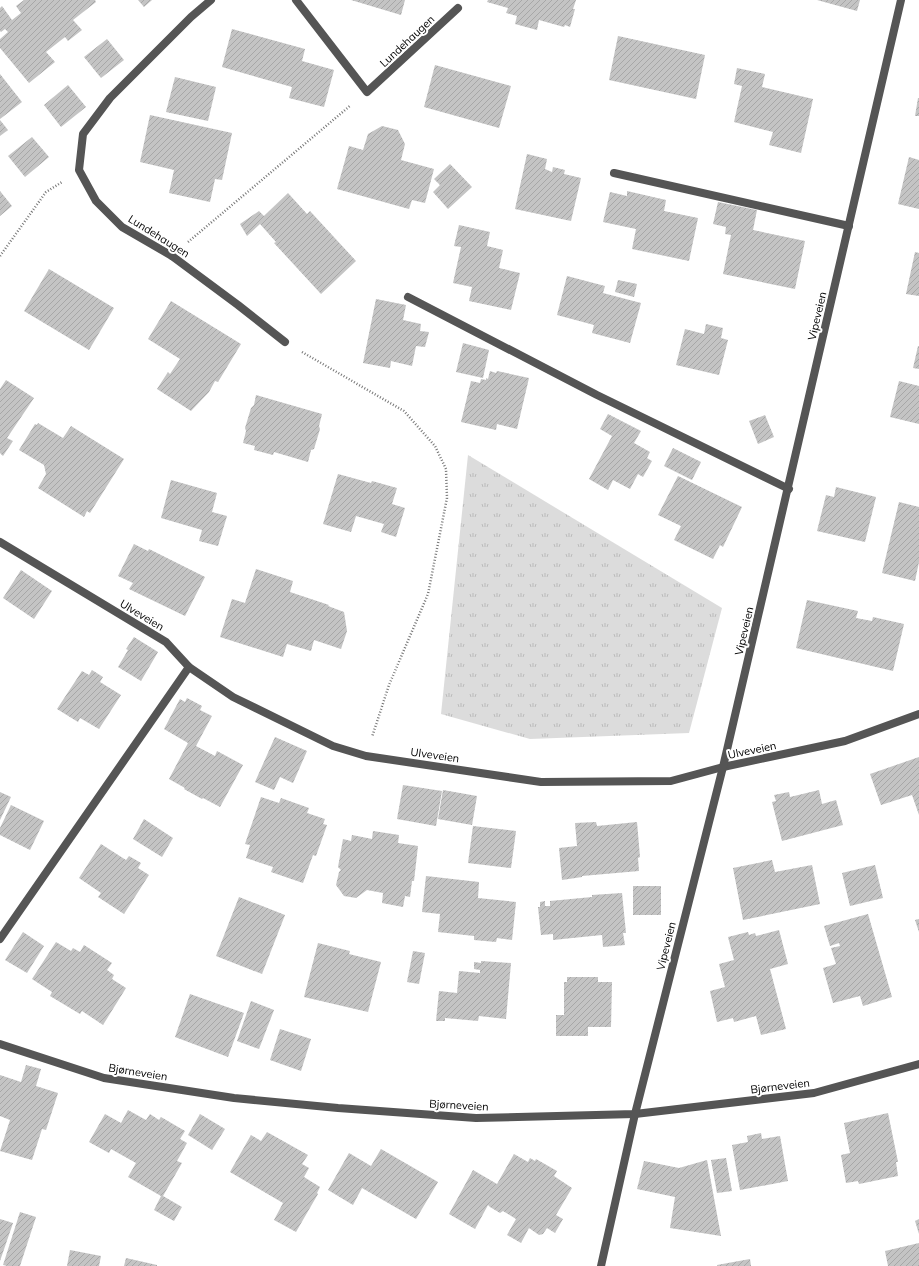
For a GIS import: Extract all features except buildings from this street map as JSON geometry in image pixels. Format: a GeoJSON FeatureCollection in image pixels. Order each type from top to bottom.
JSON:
{"type":"FeatureCollection","features":[{"type":"Feature","properties":{"kind":"street"},"geometry":{"type":"LineString","coordinates":[[79,170],[83,134],[110,98],[191,17],[211,0]]}},
{"type":"Feature","properties":{"kind":"street"},"geometry":{"type":"LineString","coordinates":[[296,0],[367,92]]}},
{"type":"Feature","properties":{"kind":"street","name":"Vipeveien"},"geometry":{"type":"LineString","coordinates":[[601,1266],[635,1114],[724,767],[901,0]]}},
{"type":"Feature","properties":{"kind":"street","name":"Lundehaugen"},"geometry":{"type":"LineString","coordinates":[[367,92],[458,8]]}},
{"type":"Feature","properties":{"kind":"street","name":"Lundehaugen"},"geometry":{"type":"LineString","coordinates":[[79,170],[96,201],[122,226],[172,256],[238,304],[285,342]]}},
{"type":"Feature","properties":{"kind":"street"},"geometry":{"type":"LineString","coordinates":[[614,173],[849,226]]}},
{"type":"Feature","properties":{"kind":"street"},"geometry":{"type":"LineString","coordinates":[[408,297],[597,395],[789,489]]}},
{"type":"Feature","properties":{"kind":"street","name":"Ulveveien"},"geometry":{"type":"LineString","coordinates":[[0,542],[166,642],[189,667],[233,697],[333,746],[366,756],[541,782],[671,781],[724,767],[844,741],[919,714]]}},
{"type":"Feature","properties":{"kind":"street"},"geometry":{"type":"LineString","coordinates":[[0,939],[189,667]]}},
{"type":"Feature","properties":{"kind":"street","name":"Bjørneveien"},"geometry":{"type":"LineString","coordinates":[[0,1044],[104,1078],[234,1098],[338,1108],[476,1118],[635,1114],[814,1093],[919,1064]]}},
{"type":"Feature","properties":{"kind":"path"},"geometry":{"type":"LineString","coordinates":[[172,256],[367,92]]}},
{"type":"Feature","properties":{"kind":"path"},"geometry":{"type":"LineString","coordinates":[[0,256],[46,192],[79,170]]}},
{"type":"Feature","properties":{"kind":"path"},"geometry":{"type":"LineString","coordinates":[[285,342],[404,411],[435,446],[446,469],[447,498],[428,594],[389,684],[366,756]]}},
{"type":"Feature","properties":{"kind":"green space"},"geometry":{"type":"Polygon","coordinates":[[[468,455],[722,608],[689,733],[530,739],[441,714],[468,455]]]}}]}
